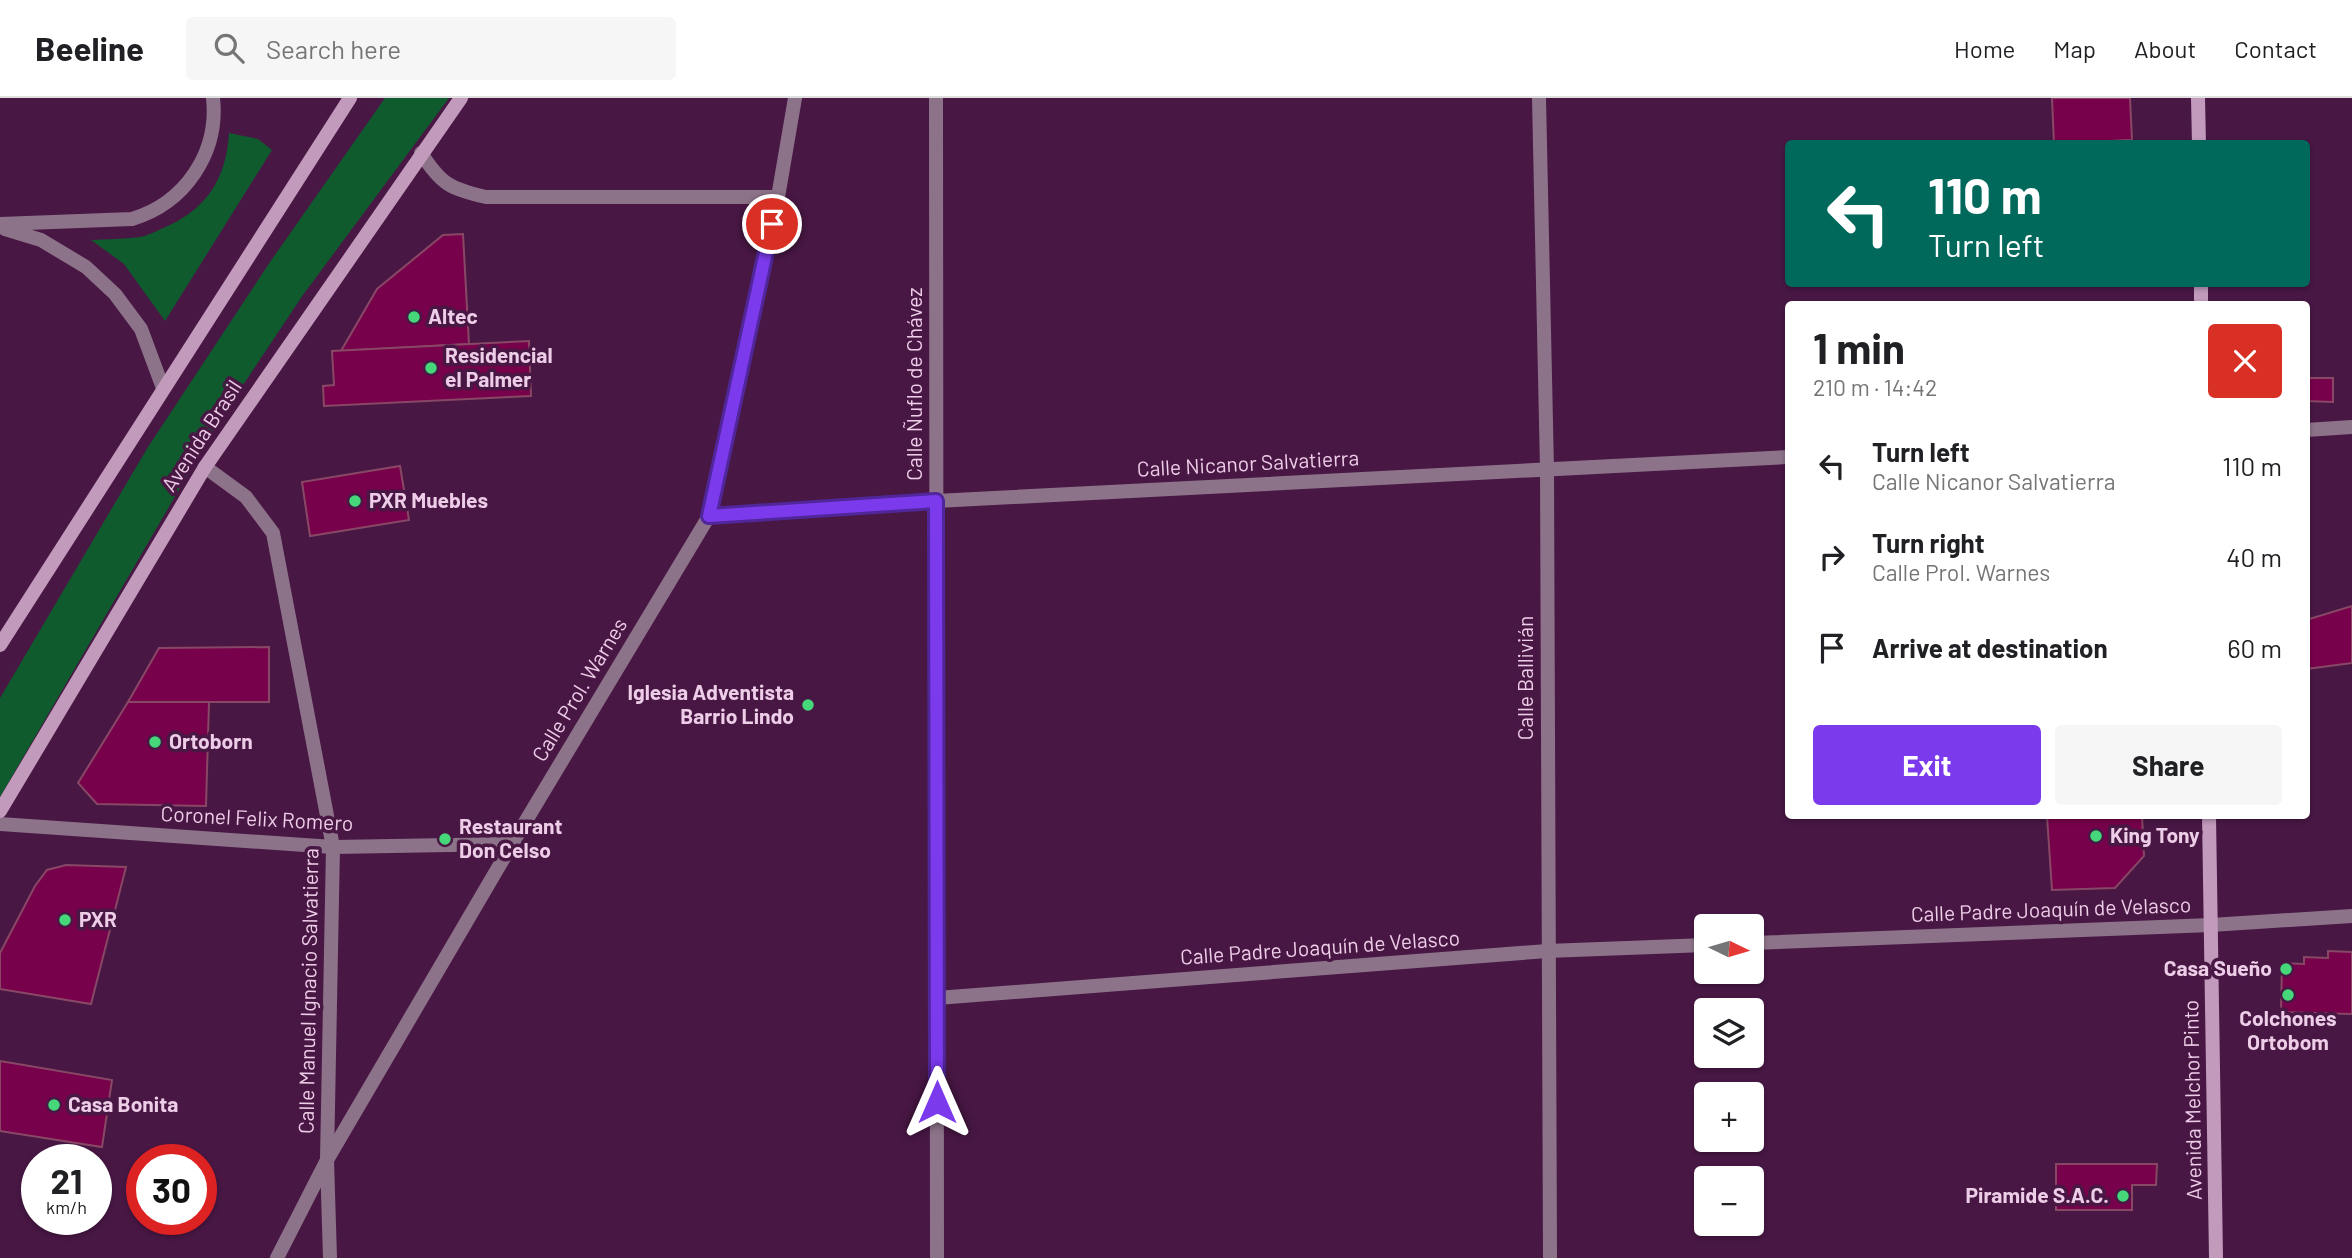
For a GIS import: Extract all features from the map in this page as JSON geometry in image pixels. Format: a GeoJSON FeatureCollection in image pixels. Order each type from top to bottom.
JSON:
{"type":"FeatureCollection","features":[{"type":"Feature","properties":{"kind":"main road"},"geometry":{"type":"LineString","coordinates":[[0,645],[350,98]]}},
{"type":"Feature","properties":{"kind":"main road","name":"Avenida Brasil"},"geometry":{"type":"LineString","coordinates":[[0,811],[205,467],[461,98]]}},
{"type":"Feature","properties":{"kind":"main road"},"geometry":{"type":"LineString","coordinates":[[2198,98],[2199,140]]}},
{"type":"Feature","properties":{"kind":"main road","name":"Avenida Melchor Pinto"},"geometry":{"type":"LineString","coordinates":[[2209,819],[2216,1258]]}},
{"type":"Feature","properties":{"kind":"street"},"geometry":{"type":"LineString","coordinates":[[0,226],[132,219],[153,213],[189,182],[205,157],[215,116],[213,98]]}},
{"type":"Feature","properties":{"kind":"street","name":"Calle Prol. Warnes"},"geometry":{"type":"LineString","coordinates":[[277,1258],[327,1160],[709,516],[778,197],[795,98]]}},
{"type":"Feature","properties":{"kind":"street","name":"Calle Ñuflo de Chávez"},"geometry":{"type":"LineString","coordinates":[[936,98],[937,1258]]}},
{"type":"Feature","properties":{"kind":"street","name":"Calle Ballivián"},"geometry":{"type":"LineString","coordinates":[[1539,98],[1547,469],[1550,1258]]}},
{"type":"Feature","properties":{"kind":"street"},"geometry":{"type":"LineString","coordinates":[[421,153],[434,173],[457,191],[486,197],[778,197]]}},
{"type":"Feature","properties":{"kind":"street"},"geometry":{"type":"LineString","coordinates":[[0,226],[41,240],[86,267],[115,294],[141,329],[163,388]]}},
{"type":"Feature","properties":{"kind":"street"},"geometry":{"type":"LineString","coordinates":[[2310,430],[2352,427]]}},
{"type":"Feature","properties":{"kind":"street","name":"Calle Nicanor Salvatierra"},"geometry":{"type":"LineString","coordinates":[[709,516],[936,501],[1785,457]]}},
{"type":"Feature","properties":{"kind":"street","name":"Calle Manuel Ignacio Salvatierra"},"geometry":{"type":"LineString","coordinates":[[205,467],[246,497],[273,533],[333,847],[327,1160],[330,1258]]}},
{"type":"Feature","properties":{"kind":"street","name":"Coronel Felix Romero"},"geometry":{"type":"LineString","coordinates":[[0,824],[333,847],[512,844]]}},
{"type":"Feature","properties":{"kind":"street","name":"Calle Padre Joaquín de Velasco"},"geometry":{"type":"LineString","coordinates":[[1764,943],[2211,925],[2352,916]]}},
{"type":"Feature","properties":{"kind":"street","name":"Calle Padre Joaquín de Velasco"},"geometry":{"type":"LineString","coordinates":[[937,998],[1547,951],[1694,945]]}},
{"type":"Feature","properties":{"kind":"green space"},"geometry":{"type":"Polygon","coordinates":[[[385,98],[449,98],[303,295],[219,421],[0,797],[0,698],[148,447],[270,262],[385,98]]]}},
{"type":"Feature","properties":{"kind":"green space"},"geometry":{"type":"Polygon","coordinates":[[[229,133],[258,139],[272,150],[165,321],[124,264],[91,240],[143,236],[190,213],[218,180],[229,133]]]}},
{"type":"Feature","properties":{"kind":"building"},"geometry":{"type":"Polygon","coordinates":[[[2052,98],[2130,98],[2132,140],[2054,140],[2052,98]]]}},
{"type":"Feature","properties":{"kind":"building","name":"Altec"},"geometry":{"type":"Polygon","coordinates":[[[463,234],[469,344],[341,351],[377,289],[443,235],[463,234]]]}},
{"type":"Feature","properties":{"kind":"building","name":"Residencial el Palmer"},"geometry":{"type":"Polygon","coordinates":[[[529,341],[531,396],[324,406],[323,386],[334,385],[332,351],[529,341]]]}},
{"type":"Feature","properties":{"kind":"building"},"geometry":{"type":"Polygon","coordinates":[[[2310,378],[2333,378],[2333,402],[2310,401],[2310,378]]]}},
{"type":"Feature","properties":{"kind":"building","name":"PXR Muebles"},"geometry":{"type":"Polygon","coordinates":[[[400,466],[409,520],[310,536],[302,482],[400,466]]]}},
{"type":"Feature","properties":{"kind":"building"},"geometry":{"type":"Polygon","coordinates":[[[2352,606],[2352,663],[2310,668],[2310,619],[2352,606]]]}},
{"type":"Feature","properties":{"kind":"building"},"geometry":{"type":"Polygon","coordinates":[[[269,647],[269,702],[128,702],[159,648],[269,647]]]}},
{"type":"Feature","properties":{"kind":"building","name":"Ortoborn"},"geometry":{"type":"Polygon","coordinates":[[[128,702],[209,702],[206,806],[97,804],[78,783],[128,702]]]}},
{"type":"Feature","properties":{"kind":"building","name":"King Tony"},"geometry":{"type":"Polygon","coordinates":[[[2047,819],[2142,819],[2144,856],[2115,888],[2052,890],[2047,819]]]}},
{"type":"Feature","properties":{"kind":"building","name":"PXR"},"geometry":{"type":"Polygon","coordinates":[[[66,865],[126,867],[91,1004],[0,989],[0,953],[35,886],[47,870],[66,865]]]}},
{"type":"Feature","properties":{"kind":"building"},"geometry":{"type":"Polygon","coordinates":[[[2328,951],[2352,952],[2352,1014],[2281,1012],[2282,963],[2304,964],[2304,957],[2328,958],[2328,951]]]}},
{"type":"Feature","properties":{"kind":"building","name":"Casa Bonita"},"geometry":{"type":"Polygon","coordinates":[[[0,1061],[112,1080],[102,1144],[83,1144],[0,1131],[0,1061]]]}},
{"type":"Feature","properties":{"kind":"building"},"geometry":{"type":"Polygon","coordinates":[[[2056,1164],[2157,1164],[2156,1185],[2132,1185],[2132,1210],[2056,1210],[2056,1164]]]}},
{"type":"Feature","properties":{"kind":"place","name":"Altec"},"geometry":{"type":"Point","coordinates":[414,317]}},
{"type":"Feature","properties":{"kind":"place","name":"Residencial el Palmer"},"geometry":{"type":"Point","coordinates":[431,368]}},
{"type":"Feature","properties":{"kind":"place","name":"PXR Muebles"},"geometry":{"type":"Point","coordinates":[355,501]}},
{"type":"Feature","properties":{"kind":"place","name":"Iglesia Adventista Barrio Lindo"},"geometry":{"type":"Point","coordinates":[808,705]}},
{"type":"Feature","properties":{"kind":"place","name":"Ortoborn"},"geometry":{"type":"Point","coordinates":[155,742]}},
{"type":"Feature","properties":{"kind":"place","name":"King Tony"},"geometry":{"type":"Point","coordinates":[2096,836]}},
{"type":"Feature","properties":{"kind":"place","name":"Restaurant Don Celso"},"geometry":{"type":"Point","coordinates":[445,839]}},
{"type":"Feature","properties":{"kind":"place","name":"PXR"},"geometry":{"type":"Point","coordinates":[65,920]}},
{"type":"Feature","properties":{"kind":"place","name":"Casa Sueño"},"geometry":{"type":"Point","coordinates":[2286,969]}},
{"type":"Feature","properties":{"kind":"place","name":"Colchones Ortobom"},"geometry":{"type":"Point","coordinates":[2288,995]}},
{"type":"Feature","properties":{"kind":"place","name":"Casa Bonita"},"geometry":{"type":"Point","coordinates":[54,1105]}},
{"type":"Feature","properties":{"kind":"place","name":"Piramide S.A.C."},"geometry":{"type":"Point","coordinates":[2123,1196]}},
{"type":"Feature","properties":{"kind":"route"},"geometry":{"type":"LineString","coordinates":[[772,224],[709,516],[936,501],[937,1102]]}}]}
